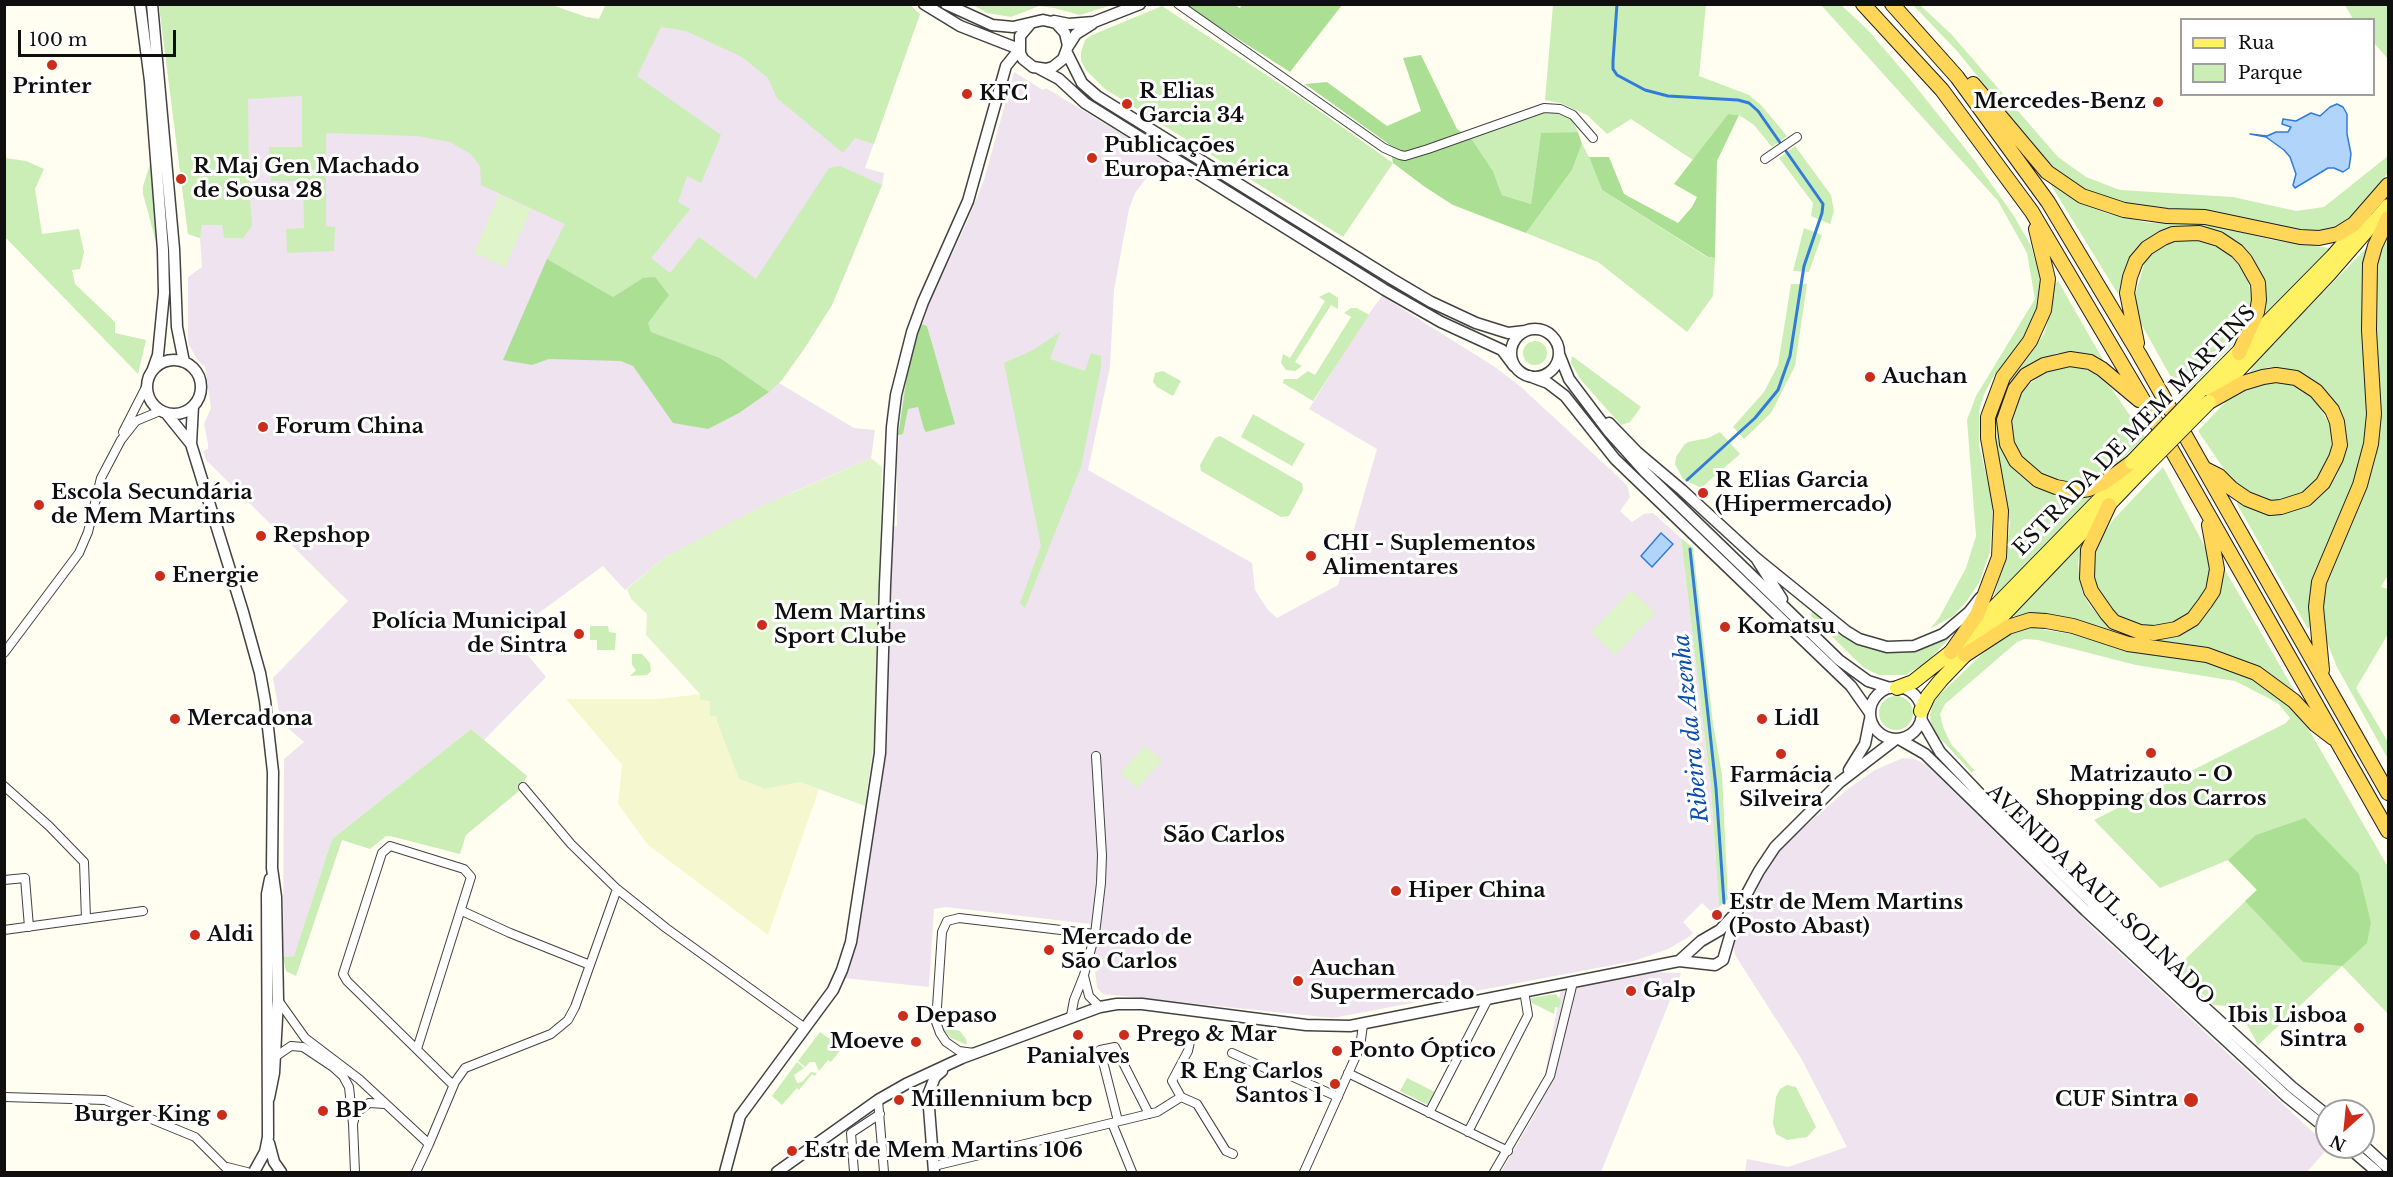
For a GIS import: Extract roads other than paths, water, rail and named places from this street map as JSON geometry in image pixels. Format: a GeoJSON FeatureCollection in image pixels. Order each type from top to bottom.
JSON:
{"type":"FeatureCollection","features":[{"type":"Feature","properties":{"kind":"highway"},"geometry":{"type":"LineString","coordinates":[[1863,4],[1942,90],[2032,212],[2149,410],[2388,831]]}},
{"type":"Feature","properties":{"kind":"highway"},"geometry":{"type":"LineString","coordinates":[[1894,4],[1956,64],[2047,172],[2082,196],[2103,204],[2144,214],[2212,218],[2310,238],[2329,237],[2344,231],[2368,210],[2388,185]]}},
{"type":"Feature","properties":{"kind":"highway"},"geometry":{"type":"LineString","coordinates":[[1894,4],[1957,77],[2048,202],[2139,354],[2388,793]]}},
{"type":"Feature","properties":{"kind":"highway"},"geometry":{"type":"LineString","coordinates":[[1958,653],[1977,615],[1999,557],[2002,524],[1988,438],[1988,417],[2003,377],[2036,331],[2047,295],[2048,279],[2032,212]]}},
{"type":"Feature","properties":{"kind":"highway"},"geometry":{"type":"LineString","coordinates":[[2322,675],[2317,624],[2318,588],[2326,560],[2360,485],[2372,444],[2374,414],[2369,271],[2375,246],[2388,218]]}},
{"type":"Feature","properties":{"kind":"highway"},"geometry":{"type":"LineString","coordinates":[[2139,354],[2127,293],[2133,268],[2141,255],[2154,242],[2173,234],[2183,233],[2209,235],[2227,243],[2245,260],[2258,283],[2257,312],[2239,353]]}},
{"type":"Feature","properties":{"kind":"highway"},"geometry":{"type":"LineString","coordinates":[[2135,468],[2089,489],[2066,489],[2047,484],[2029,474],[2010,453],[2004,427],[2006,410],[2015,389],[2026,375],[2044,365],[2070,359],[2090,363],[2102,369],[2149,410]]}},
{"type":"Feature","properties":{"kind":"highway"},"geometry":{"type":"LineString","coordinates":[[2204,468],[2220,476],[2231,488],[2247,499],[2270,508],[2281,507],[2306,499],[2322,483],[2336,458],[2340,445],[2337,422],[2332,410],[2316,391],[2296,378],[2276,375],[2263,377],[2243,383],[2209,402]]}},
{"type":"Feature","properties":{"kind":"highway"},"geometry":{"type":"LineString","coordinates":[[2109,506],[2088,550],[2086,565],[2091,591],[2098,604],[2114,621],[2140,632],[2154,633],[2176,629],[2193,619],[2213,591],[2217,569],[2206,511]]}},
{"type":"Feature","properties":{"kind":"highway"},"geometry":{"type":"LineString","coordinates":[[1958,653],[2008,627],[2030,620],[2073,626],[2128,644],[2207,655],[2240,665],[2266,679],[2294,701],[2316,726],[2338,741]]}},
{"type":"Feature","properties":{"kind":"main road","name":"ESTRADA DE MEM MARTINS"},"geometry":{"type":"LineString","coordinates":[[1893,688],[1920,678],[1958,653],[2109,506],[2135,468],[2201,390],[2355,231],[2388,185]]}},
{"type":"Feature","properties":{"kind":"main road","name":"ESTRADA DE MEM MARTINS"},"geometry":{"type":"LineString","coordinates":[[1921,715],[1934,688],[1958,653],[2107,492],[2209,402],[2329,274],[2388,206]]}},
{"type":"Feature","properties":{"kind":"street"},"geometry":{"type":"LineString","coordinates":[[140,4],[177,327],[184,362]]}},
{"type":"Feature","properties":{"kind":"street"},"geometry":{"type":"LineString","coordinates":[[121,440],[125,426],[146,387],[158,355],[169,249],[152,4]]}},
{"type":"Feature","properties":{"kind":"street"},"geometry":{"type":"LineString","coordinates":[[924,4],[960,26],[1019,50],[1028,63],[1059,79],[1078,99],[1095,110],[1385,290],[1441,322],[1502,350],[1518,370],[1548,383],[1564,396],[1615,459],[1851,686],[1870,715],[1877,731],[1883,736],[1898,739]]}},
{"type":"Feature","properties":{"kind":"street"},"geometry":{"type":"LineString","coordinates":[[946,4],[992,25],[1013,27],[1043,20],[1069,24],[1094,22]]}},
{"type":"Feature","properties":{"kind":"street"},"geometry":{"type":"LineString","coordinates":[[1040,69],[1046,69],[1058,63],[1076,34],[1094,22],[1140,4]]}},
{"type":"Feature","properties":{"kind":"street"},"geometry":{"type":"LineString","coordinates":[[1178,4],[1384,148],[1400,155],[1406,156],[1544,108],[1560,109],[1573,115],[1593,138]]}},
{"type":"Feature","properties":{"kind":"street"},"geometry":{"type":"LineString","coordinates":[[777,1173],[878,1100],[906,1084],[975,1054],[1100,1007],[1142,1004],[1336,1027],[1363,1025],[1679,961],[1715,965],[1724,956],[1737,912],[1774,847],[1840,782],[1898,739],[1913,732],[1921,715],[1920,704],[1911,692],[1868,681],[1851,670],[1644,472],[1593,412],[1564,372],[1558,345],[1551,334],[1539,329],[1508,333],[1476,323],[1431,302],[1096,96],[1082,83],[1067,50],[1065,33],[1056,23],[1050,21]]}},
{"type":"Feature","properties":{"kind":"street"},"geometry":{"type":"LineString","coordinates":[[725,1173],[737,1125],[745,1107],[833,990],[847,956],[856,915],[882,723],[892,427],[903,363],[923,302],[968,201],[1005,69],[1019,50],[1020,36],[1031,22]]}},
{"type":"Feature","properties":{"kind":"street"},"geometry":{"type":"LineString","coordinates":[[988,36],[1001,46],[1005,69]]}},
{"type":"Feature","properties":{"kind":"street"},"geometry":{"type":"LineString","coordinates":[[1005,69],[1016,64],[1028,63]]}},
{"type":"Feature","properties":{"kind":"street"},"geometry":{"type":"LineString","coordinates":[[1768,157],[1797,137]]}},
{"type":"Feature","properties":{"kind":"street"},"geometry":{"type":"LineString","coordinates":[[1514,366],[1511,360],[1511,346],[1519,334],[1525,331]]}},
{"type":"Feature","properties":{"kind":"street"},"geometry":{"type":"LineString","coordinates":[[1529,376],[1536,377],[1550,372],[1558,361],[1559,354]]}},
{"type":"Feature","properties":{"kind":"street"},"geometry":{"type":"LineString","coordinates":[[4,653],[79,553],[88,532],[101,478],[121,440],[136,421],[163,412],[185,412],[193,406],[200,393],[201,384],[193,368],[184,362],[166,361],[153,369]]}},
{"type":"Feature","properties":{"kind":"street"},"geometry":{"type":"LineString","coordinates":[[146,387],[151,403],[163,412],[191,444]]}},
{"type":"Feature","properties":{"kind":"street"},"geometry":{"type":"LineString","coordinates":[[193,406],[191,444],[243,612],[264,691],[273,772],[272,868],[276,897],[278,1000],[275,1057],[269,1098]]}},
{"type":"Feature","properties":{"kind":"street"},"geometry":{"type":"LineString","coordinates":[[1593,412],[1612,426],[1636,452],[1683,490],[1794,591],[1853,635],[1872,644],[1894,648],[1927,642],[1951,628],[1969,612],[1993,577]]}},
{"type":"Feature","properties":{"kind":"street"},"geometry":{"type":"LineString","coordinates":[[1756,558],[1796,619]]}},
{"type":"Feature","properties":{"kind":"street"},"geometry":{"type":"LineString","coordinates":[[1840,782],[1865,744],[1872,702],[1877,695],[1893,688]]}},
{"type":"Feature","properties":{"kind":"street","name":"AVENIDA RAUL SOLNADO"},"geometry":{"type":"LineString","coordinates":[[1921,715],[1940,752],[1980,794],[2119,929],[2315,1105]]}},
{"type":"Feature","properties":{"kind":"street","name":"AVENIDA RAUL SOLNADO"},"geometry":{"type":"LineString","coordinates":[[1898,739],[1925,754],[2094,918],[2286,1096],[2315,1119]]}},
{"type":"Feature","properties":{"kind":"street"},"geometry":{"type":"LineString","coordinates":[[1071,1016],[1095,934],[1102,855],[1095,756]]}},
{"type":"Feature","properties":{"kind":"street"},"geometry":{"type":"LineString","coordinates":[[4,786],[49,826],[84,862],[86,919]]}},
{"type":"Feature","properties":{"kind":"street"},"geometry":{"type":"LineString","coordinates":[[523,787],[571,844],[617,889],[666,928],[805,1028]]}},
{"type":"Feature","properties":{"kind":"street"},"geometry":{"type":"LineString","coordinates":[[417,1049],[471,883],[468,872],[396,846],[385,848],[343,974],[346,979],[453,1085]]}},
{"type":"Feature","properties":{"kind":"street"},"geometry":{"type":"LineString","coordinates":[[251,1172],[265,1152],[268,1137],[267,894],[272,868]]}},
{"type":"Feature","properties":{"kind":"street"},"geometry":{"type":"LineString","coordinates":[[4,880],[25,878],[29,927]]}},
{"type":"Feature","properties":{"kind":"street"},"geometry":{"type":"LineString","coordinates":[[416,1173],[453,1085],[461,1072],[470,1065],[551,1034],[560,1028],[572,1014],[617,889]]}},
{"type":"Feature","properties":{"kind":"street"},"geometry":{"type":"LineString","coordinates":[[4,930],[143,911]]}},
{"type":"Feature","properties":{"kind":"street"},"geometry":{"type":"LineString","coordinates":[[462,911],[510,933],[590,964]]}},
{"type":"Feature","properties":{"kind":"street"},"geometry":{"type":"LineString","coordinates":[[1679,961],[1703,940],[1720,930],[1737,912]]}},
{"type":"Feature","properties":{"kind":"street"},"geometry":{"type":"LineString","coordinates":[[975,1054],[959,1051],[946,1042],[936,1022],[942,932],[947,921],[959,918],[1095,934]]}},
{"type":"Feature","properties":{"kind":"street"},"geometry":{"type":"LineString","coordinates":[[1703,940],[1718,939],[1725,949]]}},
{"type":"Feature","properties":{"kind":"street"},"geometry":{"type":"LineString","coordinates":[[1703,940],[1697,954],[1703,964]]}},
{"type":"Feature","properties":{"kind":"street"},"geometry":{"type":"LineString","coordinates":[[1084,975],[1089,996],[1100,1007]]}},
{"type":"Feature","properties":{"kind":"street"},"geometry":{"type":"LineString","coordinates":[[1494,1173],[1550,1076],[1572,982]]}},
{"type":"Feature","properties":{"kind":"street"},"geometry":{"type":"LineString","coordinates":[[1468,1132],[1528,1015],[1524,992]]}},
{"type":"Feature","properties":{"kind":"street"},"geometry":{"type":"LineString","coordinates":[[1429,1113],[1488,999]]}},
{"type":"Feature","properties":{"kind":"street"},"geometry":{"type":"LineString","coordinates":[[278,1000],[305,1038],[359,1079],[429,1144]]}},
{"type":"Feature","properties":{"kind":"street"},"geometry":{"type":"LineString","coordinates":[[1304,1173],[1360,1047],[1363,1025]]}},
{"type":"Feature","properties":{"kind":"street"},"geometry":{"type":"LineString","coordinates":[[1191,1037],[1188,1051],[1172,1081],[1181,1097],[1197,1104],[1226,1151],[1233,1154]]}},
{"type":"Feature","properties":{"kind":"street"},"geometry":{"type":"LineString","coordinates":[[275,1057],[291,1046],[303,1047],[341,1074],[351,1094],[355,1173]]}},
{"type":"Feature","properties":{"kind":"street"},"geometry":{"type":"LineString","coordinates":[[1132,1173],[1115,1122],[1100,1050],[1115,1047],[1153,1113]]}},
{"type":"Feature","properties":{"kind":"street"},"geometry":{"type":"LineString","coordinates":[[1232,1053],[1276,1073],[1282,1071],[1338,1097]]}},
{"type":"Feature","properties":{"kind":"street"},"geometry":{"type":"LineString","coordinates":[[952,1064],[935,1077],[928,1095],[934,1169],[1153,1113],[1181,1097]]}},
{"type":"Feature","properties":{"kind":"street"},"geometry":{"type":"LineString","coordinates":[[1348,1073],[1508,1151]]}},
{"type":"Feature","properties":{"kind":"street"},"geometry":{"type":"LineString","coordinates":[[906,1084],[922,1086],[928,1095]]}},
{"type":"Feature","properties":{"kind":"street"},"geometry":{"type":"LineString","coordinates":[[4,1097],[105,1100],[185,1131],[195,1137],[229,1170],[251,1172],[268,1167],[281,1172]]}},
{"type":"Feature","properties":{"kind":"street"},"geometry":{"type":"LineString","coordinates":[[878,1100],[884,1173]]}},
{"type":"Feature","properties":{"kind":"street"},"geometry":{"type":"LineString","coordinates":[[353,1125],[356,1113],[363,1105],[374,1102],[390,1108]]}},
{"type":"Feature","properties":{"kind":"street"},"geometry":{"type":"LineString","coordinates":[[854,1173],[851,1133],[880,1114]]}},
{"type":"Feature","properties":{"kind":"street"},"geometry":{"type":"LineString","coordinates":[[268,1137],[274,1162],[281,1172]]}},
{"type":"Feature","properties":{"kind":"street"},"geometry":{"type":"LineString","coordinates":[[2375,1156],[2388,1168]]}},
{"type":"Feature","properties":{"kind":"street"},"geometry":{"type":"LineString","coordinates":[[2361,1159],[2377,1173]]}},
{"type":"Feature","properties":{"kind":"water"},"geometry":{"type":"Polygon","coordinates":[[[2337,104],[2343,107],[2347,114],[2347,134],[2351,154],[2349,168],[2343,172],[2328,168],[2295,188],[2293,185],[2296,174],[2290,157],[2266,137],[2250,134],[2267,136],[2276,132],[2288,132],[2291,127],[2282,124],[2283,119],[2296,121],[2311,113],[2320,116],[2337,104]]]}},
{"type":"Feature","properties":{"kind":"water"},"geometry":{"type":"Polygon","coordinates":[[[1661,533],[1673,544],[1652,567],[1641,556],[1661,533]]]}},
{"type":"Feature","properties":{"kind":"waterway","name":"Ribeira da Azenha"},"geometry":{"type":"LineString","coordinates":[[1617,4],[1613,61],[1613,69],[1617,75],[1645,90],[1668,96],[1738,100],[1749,103],[1758,111],[1823,204],[1804,266],[1790,356],[1778,390],[1755,418],[1687,480]]}},
{"type":"Feature","properties":{"kind":"waterway","name":"Ribeira da Azenha"},"geometry":{"type":"LineString","coordinates":[[1690,549],[1716,788],[1724,903]]}},
{"type":"Feature","properties":{"kind":"place","name":"Printer"},"geometry":{"type":"Point","coordinates":[52,65]}},
{"type":"Feature","properties":{"kind":"place","name":"KFC"},"geometry":{"type":"Point","coordinates":[967,94]}},
{"type":"Feature","properties":{"kind":"place","name":"Mercedes-Benz"},"geometry":{"type":"Point","coordinates":[2158,102]}},
{"type":"Feature","properties":{"kind":"place","name":"R Elias Garcia 34"},"geometry":{"type":"Point","coordinates":[1127,104]}},
{"type":"Feature","properties":{"kind":"place","name":"Publicações Europa-América"},"geometry":{"type":"Point","coordinates":[1092,158]}},
{"type":"Feature","properties":{"kind":"place","name":"R Maj Gen Machado de Sousa 28"},"geometry":{"type":"Point","coordinates":[181,179]}},
{"type":"Feature","properties":{"kind":"place","name":"Auchan"},"geometry":{"type":"Point","coordinates":[1870,377]}},
{"type":"Feature","properties":{"kind":"place","name":"Forum China"},"geometry":{"type":"Point","coordinates":[263,427]}},
{"type":"Feature","properties":{"kind":"place","name":"R Elias Garcia (Hipermercado)"},"geometry":{"type":"Point","coordinates":[1703,493]}},
{"type":"Feature","properties":{"kind":"place","name":"Escola Secundária de Mem Martins"},"geometry":{"type":"Point","coordinates":[39,505]}},
{"type":"Feature","properties":{"kind":"place","name":"Repshop"},"geometry":{"type":"Point","coordinates":[261,536]}},
{"type":"Feature","properties":{"kind":"place","name":"CHI - Suplementos Alimentares"},"geometry":{"type":"Point","coordinates":[1311,556]}},
{"type":"Feature","properties":{"kind":"place","name":"Energie"},"geometry":{"type":"Point","coordinates":[160,576]}},
{"type":"Feature","properties":{"kind":"place","name":"Mem Martins Sport Clube"},"geometry":{"type":"Point","coordinates":[762,625]}},
{"type":"Feature","properties":{"kind":"place","name":"Komatsu"},"geometry":{"type":"Point","coordinates":[1725,627]}},
{"type":"Feature","properties":{"kind":"place","name":"Polícia Municipal de Sintra"},"geometry":{"type":"Point","coordinates":[579,634]}},
{"type":"Feature","properties":{"kind":"place","name":"Mercadona"},"geometry":{"type":"Point","coordinates":[175,719]}},
{"type":"Feature","properties":{"kind":"place","name":"Lidl"},"geometry":{"type":"Point","coordinates":[1762,719]}},
{"type":"Feature","properties":{"kind":"place","name":"Matrizauto - O Shopping dos Carros"},"geometry":{"type":"Point","coordinates":[2151,753]}},
{"type":"Feature","properties":{"kind":"place","name":"Farmácia Silveira"},"geometry":{"type":"Point","coordinates":[1781,754]}},
{"type":"Feature","properties":{"kind":"place","name":"Hiper China"},"geometry":{"type":"Point","coordinates":[1396,891]}},
{"type":"Feature","properties":{"kind":"place","name":"Estr de Mem Martins (Posto Abast)"},"geometry":{"type":"Point","coordinates":[1717,915]}},
{"type":"Feature","properties":{"kind":"place","name":"Aldi"},"geometry":{"type":"Point","coordinates":[195,935]}},
{"type":"Feature","properties":{"kind":"place","name":"Mercado de São Carlos"},"geometry":{"type":"Point","coordinates":[1049,950]}},
{"type":"Feature","properties":{"kind":"place","name":"Auchan Supermercado"},"geometry":{"type":"Point","coordinates":[1298,981]}},
{"type":"Feature","properties":{"kind":"place","name":"Galp"},"geometry":{"type":"Point","coordinates":[1631,991]}},
{"type":"Feature","properties":{"kind":"place","name":"Depaso"},"geometry":{"type":"Point","coordinates":[903,1016]}},
{"type":"Feature","properties":{"kind":"place","name":"Ibis Lisboa Sintra"},"geometry":{"type":"Point","coordinates":[2359,1028]}},
{"type":"Feature","properties":{"kind":"place","name":"Panialves"},"geometry":{"type":"Point","coordinates":[1078,1035]}},
{"type":"Feature","properties":{"kind":"place","name":"Prego & Mar"},"geometry":{"type":"Point","coordinates":[1124,1035]}},
{"type":"Feature","properties":{"kind":"place","name":"Moeve"},"geometry":{"type":"Point","coordinates":[916,1042]}},
{"type":"Feature","properties":{"kind":"place","name":"Ponto Óptico"},"geometry":{"type":"Point","coordinates":[1337,1051]}},
{"type":"Feature","properties":{"kind":"place","name":"R Eng Carlos Santos 1"},"geometry":{"type":"Point","coordinates":[1335,1084]}},
{"type":"Feature","properties":{"kind":"place","name":"Millennium bcp"},"geometry":{"type":"Point","coordinates":[899,1100]}},
{"type":"Feature","properties":{"kind":"place","name":"CUF Sintra"},"geometry":{"type":"Point","coordinates":[2191,1100]}},
{"type":"Feature","properties":{"kind":"place","name":"BP"},"geometry":{"type":"Point","coordinates":[323,1111]}},
{"type":"Feature","properties":{"kind":"place","name":"Burger King"},"geometry":{"type":"Point","coordinates":[222,1115]}},
{"type":"Feature","properties":{"kind":"place","name":"Estr de Mem Martins 106"},"geometry":{"type":"Point","coordinates":[792,1151]}},
{"type":"Feature","properties":{"kind":"district","name":"São Carlos"},"geometry":{"type":"Point","coordinates":[1224,836]}}]}
